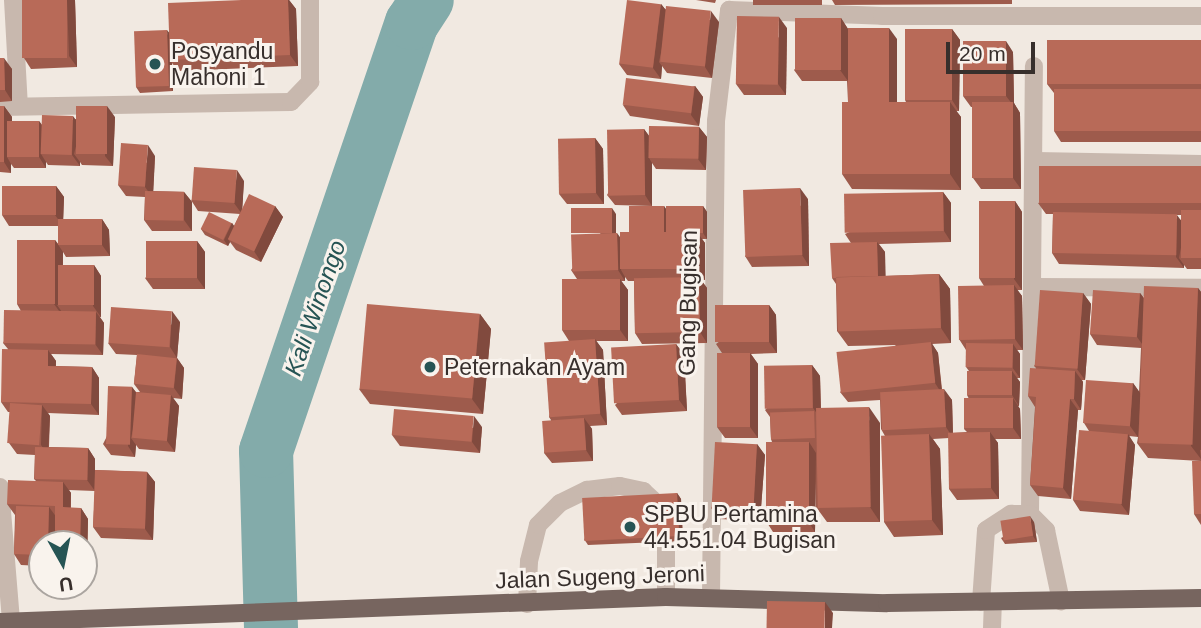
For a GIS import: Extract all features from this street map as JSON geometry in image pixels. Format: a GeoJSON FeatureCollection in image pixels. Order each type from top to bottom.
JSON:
{"type":"FeatureCollection","features":[{"type":"Feature","properties":{"kind":"main road","name":"Jalan Sugeng Jeroni"},"geometry":{"type":"LineString","coordinates":[[5,622],[34,624],[115,617],[666,597],[987,602],[1201,598]]}},
{"type":"Feature","properties":{"kind":"street"},"geometry":{"type":"LineString","coordinates":[[13,0],[19,106]]}},
{"type":"Feature","properties":{"kind":"street"},"geometry":{"type":"LineString","coordinates":[[0,107],[291,102],[310,82],[310,0]]}},
{"type":"Feature","properties":{"kind":"street","name":"Gang Bugisan"},"geometry":{"type":"LineString","coordinates":[[711,597],[716,121],[729,10],[882,16],[1201,16]]}},
{"type":"Feature","properties":{"kind":"street"},"geometry":{"type":"LineString","coordinates":[[1030,514],[1036,161],[1034,66]]}},
{"type":"Feature","properties":{"kind":"street"},"geometry":{"type":"LineString","coordinates":[[1036,161],[1201,164]]}},
{"type":"Feature","properties":{"kind":"street"},"geometry":{"type":"LineString","coordinates":[[1034,287],[1201,288]]}},
{"type":"Feature","properties":{"kind":"street"},"geometry":{"type":"LineString","coordinates":[[527,604],[529,561],[538,525],[560,503],[587,489],[620,486],[643,491],[653,500]]}},
{"type":"Feature","properties":{"kind":"street"},"geometry":{"type":"LineString","coordinates":[[0,487],[5,622]]}},
{"type":"Feature","properties":{"kind":"street"},"geometry":{"type":"LineString","coordinates":[[992,628],[987,602],[986,530],[1011,514],[1030,514],[1046,530],[1061,601]]}},
{"type":"Feature","properties":{"kind":"street"},"geometry":{"type":"LineString","coordinates":[[666,542],[666,597]]}},
{"type":"Feature","properties":{"kind":"building"},"geometry":{"type":"Polygon","coordinates":[[[22,0],[67,0],[67,58],[22,58],[22,0]]]}},
{"type":"Feature","properties":{"kind":"building"},"geometry":{"type":"Polygon","coordinates":[[[288,0],[290,55],[170,60],[168,3],[288,0]]]}},
{"type":"Feature","properties":{"kind":"building"},"geometry":{"type":"Polygon","coordinates":[[[627,0],[661,4],[653,68],[619,64],[627,0]]]}},
{"type":"Feature","properties":{"kind":"building"},"geometry":{"type":"Polygon","coordinates":[[[666,6],[711,11],[705,66],[660,62],[666,6]]]}},
{"type":"Feature","properties":{"kind":"building"},"geometry":{"type":"Polygon","coordinates":[[[737,16],[779,17],[778,85],[736,84],[737,16]]]}},
{"type":"Feature","properties":{"kind":"building"},"geometry":{"type":"Polygon","coordinates":[[[795,18],[841,18],[841,70],[795,70],[795,18]]]}},
{"type":"Feature","properties":{"kind":"building"},"geometry":{"type":"Polygon","coordinates":[[[848,28],[889,28],[889,102],[848,102],[848,28]]]}},
{"type":"Feature","properties":{"kind":"building"},"geometry":{"type":"Polygon","coordinates":[[[905,29],[952,29],[952,100],[905,100],[905,29]]]}},
{"type":"Feature","properties":{"kind":"building","name":"Posyandu Mahoni 1"},"geometry":{"type":"Polygon","coordinates":[[[167,30],[169,86],[136,87],[134,31],[167,30]]]}},
{"type":"Feature","properties":{"kind":"building"},"geometry":{"type":"Polygon","coordinates":[[[1047,40],[1201,40],[1201,84],[1047,84],[1047,40]]]}},
{"type":"Feature","properties":{"kind":"building"},"geometry":{"type":"Polygon","coordinates":[[[963,41],[1006,41],[1006,96],[963,96],[963,41]]]}},
{"type":"Feature","properties":{"kind":"building"},"geometry":{"type":"Polygon","coordinates":[[[0,58],[4,58],[5,90],[0,90],[0,58]]]}},
{"type":"Feature","properties":{"kind":"building"},"geometry":{"type":"Polygon","coordinates":[[[626,78],[694,86],[691,113],[623,105],[626,78]]]}},
{"type":"Feature","properties":{"kind":"building"},"geometry":{"type":"Polygon","coordinates":[[[1054,89],[1201,89],[1201,131],[1054,131],[1054,89]]]}},
{"type":"Feature","properties":{"kind":"building"},"geometry":{"type":"Polygon","coordinates":[[[842,102],[950,102],[950,174],[842,174],[842,102]]]}},
{"type":"Feature","properties":{"kind":"building"},"geometry":{"type":"Polygon","coordinates":[[[972,102],[1013,102],[1013,178],[972,178],[972,102]]]}},
{"type":"Feature","properties":{"kind":"building"},"geometry":{"type":"Polygon","coordinates":[[[0,106],[4,106],[4,162],[0,162],[0,106]]]}},
{"type":"Feature","properties":{"kind":"building"},"geometry":{"type":"Polygon","coordinates":[[[76,106],[107,106],[107,154],[76,154],[76,106]]]}},
{"type":"Feature","properties":{"kind":"building"},"geometry":{"type":"Polygon","coordinates":[[[42,115],[73,116],[72,155],[41,154],[42,115]]]}},
{"type":"Feature","properties":{"kind":"building"},"geometry":{"type":"Polygon","coordinates":[[[7,121],[39,121],[39,157],[7,157],[7,121]]]}},
{"type":"Feature","properties":{"kind":"building"},"geometry":{"type":"Polygon","coordinates":[[[649,126],[699,127],[698,159],[648,158],[649,126]]]}},
{"type":"Feature","properties":{"kind":"building"},"geometry":{"type":"Polygon","coordinates":[[[644,129],[645,195],[608,196],[607,130],[644,129]]]}},
{"type":"Feature","properties":{"kind":"building"},"geometry":{"type":"Polygon","coordinates":[[[595,138],[596,193],[559,194],[558,139],[595,138]]]}},
{"type":"Feature","properties":{"kind":"building"},"geometry":{"type":"Polygon","coordinates":[[[121,143],[148,145],[145,187],[118,185],[121,143]]]}},
{"type":"Feature","properties":{"kind":"building"},"geometry":{"type":"Polygon","coordinates":[[[1039,166],[1201,166],[1201,203],[1039,203],[1039,166]]]}},
{"type":"Feature","properties":{"kind":"building"},"geometry":{"type":"Polygon","coordinates":[[[194,167],[237,170],[235,203],[192,200],[194,167]]]}},
{"type":"Feature","properties":{"kind":"building"},"geometry":{"type":"Polygon","coordinates":[[[2,186],[56,186],[56,215],[2,215],[2,186]]]}},
{"type":"Feature","properties":{"kind":"building"},"geometry":{"type":"Polygon","coordinates":[[[800,188],[802,255],[745,257],[743,190],[800,188]]]}},
{"type":"Feature","properties":{"kind":"building"},"geometry":{"type":"Polygon","coordinates":[[[145,191],[184,192],[183,221],[144,220],[145,191]]]}},
{"type":"Feature","properties":{"kind":"building"},"geometry":{"type":"Polygon","coordinates":[[[943,192],[944,231],[845,233],[844,194],[943,192]]]}},
{"type":"Feature","properties":{"kind":"building"},"geometry":{"type":"Polygon","coordinates":[[[249,194],[275,206],[254,252],[228,239],[249,194]]]}},
{"type":"Feature","properties":{"kind":"building"},"geometry":{"type":"Polygon","coordinates":[[[979,201],[1015,201],[1015,278],[979,278],[979,201]]]}},
{"type":"Feature","properties":{"kind":"building"},"geometry":{"type":"Polygon","coordinates":[[[629,206],[664,206],[664,232],[629,232],[629,206]]]}},
{"type":"Feature","properties":{"kind":"building"},"geometry":{"type":"Polygon","coordinates":[[[666,206],[703,206],[703,233],[666,233],[666,206]]]}},
{"type":"Feature","properties":{"kind":"building"},"geometry":{"type":"Polygon","coordinates":[[[571,208],[612,208],[612,233],[571,233],[571,208]]]}},
{"type":"Feature","properties":{"kind":"building"},"geometry":{"type":"Polygon","coordinates":[[[1181,210],[1201,210],[1201,258],[1181,258],[1181,210]]]}},
{"type":"Feature","properties":{"kind":"building"},"geometry":{"type":"Polygon","coordinates":[[[209,212],[231,223],[223,240],[201,229],[209,212]]]}},
{"type":"Feature","properties":{"kind":"building"},"geometry":{"type":"Polygon","coordinates":[[[1053,212],[1177,214],[1176,255],[1052,253],[1053,212]]]}},
{"type":"Feature","properties":{"kind":"building"},"geometry":{"type":"Polygon","coordinates":[[[58,219],[102,219],[102,245],[58,245],[58,219]]]}},
{"type":"Feature","properties":{"kind":"building"},"geometry":{"type":"Polygon","coordinates":[[[620,232],[697,232],[697,269],[620,269],[620,232]]]}},
{"type":"Feature","properties":{"kind":"building"},"geometry":{"type":"Polygon","coordinates":[[[617,233],[618,270],[572,272],[571,235],[617,233]]]}},
{"type":"Feature","properties":{"kind":"building"},"geometry":{"type":"Polygon","coordinates":[[[17,240],[55,240],[55,304],[17,304],[17,240]]]}},
{"type":"Feature","properties":{"kind":"building"},"geometry":{"type":"Polygon","coordinates":[[[146,241],[197,241],[197,278],[146,278],[146,241]]]}},
{"type":"Feature","properties":{"kind":"building"},"geometry":{"type":"Polygon","coordinates":[[[877,242],[878,276],[832,278],[830,243],[877,242]]]}},
{"type":"Feature","properties":{"kind":"building"},"geometry":{"type":"Polygon","coordinates":[[[58,265],[94,265],[94,305],[58,305],[58,265]]]}},
{"type":"Feature","properties":{"kind":"building"},"geometry":{"type":"Polygon","coordinates":[[[939,274],[941,328],[838,332],[836,278],[939,274]]]}},
{"type":"Feature","properties":{"kind":"building"},"geometry":{"type":"Polygon","coordinates":[[[699,277],[700,332],[635,333],[634,278],[699,277]]]}},
{"type":"Feature","properties":{"kind":"building"},"geometry":{"type":"Polygon","coordinates":[[[562,279],[620,279],[620,330],[562,330],[562,279]]]}},
{"type":"Feature","properties":{"kind":"building"},"geometry":{"type":"Polygon","coordinates":[[[1014,285],[1015,339],[959,340],[958,286],[1014,285]]]}},
{"type":"Feature","properties":{"kind":"building"},"geometry":{"type":"Polygon","coordinates":[[[1144,286],[1198,288],[1192,445],[1139,443],[1144,286]]]}},
{"type":"Feature","properties":{"kind":"building"},"geometry":{"type":"Polygon","coordinates":[[[1040,290],[1083,293],[1078,369],[1035,366],[1040,290]]]}},
{"type":"Feature","properties":{"kind":"building"},"geometry":{"type":"Polygon","coordinates":[[[1093,290],[1140,293],[1137,337],[1090,334],[1093,290]]]}},
{"type":"Feature","properties":{"kind":"building","name":"Peternakan Ayam"},"geometry":{"type":"Polygon","coordinates":[[[367,304],[480,314],[472,399],[360,389],[367,304]]]}},
{"type":"Feature","properties":{"kind":"building"},"geometry":{"type":"Polygon","coordinates":[[[715,305],[769,305],[769,342],[715,342],[715,305]]]}},
{"type":"Feature","properties":{"kind":"building"},"geometry":{"type":"Polygon","coordinates":[[[111,307],[172,311],[169,347],[108,343],[111,307]]]}},
{"type":"Feature","properties":{"kind":"building"},"geometry":{"type":"Polygon","coordinates":[[[4,310],[96,312],[95,345],[3,343],[4,310]]]}},
{"type":"Feature","properties":{"kind":"building"},"geometry":{"type":"Polygon","coordinates":[[[595,339],[600,414],[549,417],[544,343],[595,339]]]}},
{"type":"Feature","properties":{"kind":"building"},"geometry":{"type":"Polygon","coordinates":[[[931,342],[935,383],[841,393],[837,352],[931,342]]]}},
{"type":"Feature","properties":{"kind":"building"},"geometry":{"type":"Polygon","coordinates":[[[966,343],[1013,344],[1013,368],[966,367],[966,343]]]}},
{"type":"Feature","properties":{"kind":"building"},"geometry":{"type":"Polygon","coordinates":[[[676,344],[679,400],[614,403],[611,347],[676,344]]]}},
{"type":"Feature","properties":{"kind":"building"},"geometry":{"type":"Polygon","coordinates":[[[2,349],[48,350],[48,366],[92,367],[91,404],[1,402],[2,349]]]}},
{"type":"Feature","properties":{"kind":"building"},"geometry":{"type":"Polygon","coordinates":[[[717,353],[750,353],[750,427],[717,427],[717,353]]]}},
{"type":"Feature","properties":{"kind":"building"},"geometry":{"type":"Polygon","coordinates":[[[137,354],[177,358],[174,388],[134,384],[137,354]]]}},
{"type":"Feature","properties":{"kind":"building"},"geometry":{"type":"Polygon","coordinates":[[[812,365],[813,408],[765,409],[764,366],[812,365]]]}},
{"type":"Feature","properties":{"kind":"building"},"geometry":{"type":"Polygon","coordinates":[[[1030,368],[1075,371],[1074,399],[1070,399],[1063,488],[1030,485],[1036,397],[1028,396],[1030,368]]]}},
{"type":"Feature","properties":{"kind":"building"},"geometry":{"type":"Polygon","coordinates":[[[967,371],[1012,371],[1012,395],[967,395],[967,371]]]}},
{"type":"Feature","properties":{"kind":"building"},"geometry":{"type":"Polygon","coordinates":[[[1086,380],[1133,383],[1130,426],[1083,423],[1086,380]]]}},
{"type":"Feature","properties":{"kind":"building"},"geometry":{"type":"Polygon","coordinates":[[[108,386],[132,387],[130,445],[106,444],[108,386]]]}},
{"type":"Feature","properties":{"kind":"building"},"geometry":{"type":"Polygon","coordinates":[[[944,389],[946,427],[882,430],[880,392],[944,389]]]}},
{"type":"Feature","properties":{"kind":"building"},"geometry":{"type":"Polygon","coordinates":[[[136,392],[171,395],[167,441],[132,438],[136,392]]]}},
{"type":"Feature","properties":{"kind":"building"},"geometry":{"type":"Polygon","coordinates":[[[964,398],[1013,398],[1013,428],[964,428],[964,398]]]}},
{"type":"Feature","properties":{"kind":"building"},"geometry":{"type":"Polygon","coordinates":[[[10,403],[42,405],[39,445],[7,443],[10,403]]]}},
{"type":"Feature","properties":{"kind":"building"},"geometry":{"type":"Polygon","coordinates":[[[869,407],[871,507],[818,508],[816,408],[869,407]]]}},
{"type":"Feature","properties":{"kind":"building"},"geometry":{"type":"Polygon","coordinates":[[[394,409],[474,416],[471,442],[392,435],[394,409]]]}},
{"type":"Feature","properties":{"kind":"building"},"geometry":{"type":"Polygon","coordinates":[[[814,411],[815,438],[771,440],[770,413],[814,411]]]}},
{"type":"Feature","properties":{"kind":"building"},"geometry":{"type":"Polygon","coordinates":[[[584,418],[586,450],[544,453],[542,421],[584,418]]]}},
{"type":"Feature","properties":{"kind":"building"},"geometry":{"type":"Polygon","coordinates":[[[1079,430],[1128,434],[1122,504],[1073,500],[1079,430]]]}},
{"type":"Feature","properties":{"kind":"building"},"geometry":{"type":"Polygon","coordinates":[[[990,432],[991,488],[949,489],[948,433],[990,432]]]}},
{"type":"Feature","properties":{"kind":"building"},"geometry":{"type":"Polygon","coordinates":[[[929,434],[932,520],[884,522],[881,436],[929,434]]]}},
{"type":"Feature","properties":{"kind":"building"},"geometry":{"type":"Polygon","coordinates":[[[715,442],[757,444],[753,510],[712,508],[715,442]]]}},
{"type":"Feature","properties":{"kind":"building"},"geometry":{"type":"Polygon","coordinates":[[[766,442],[809,442],[809,521],[766,521],[766,442]]]}},
{"type":"Feature","properties":{"kind":"building"},"geometry":{"type":"Polygon","coordinates":[[[35,447],[88,448],[87,480],[34,479],[35,447]]]}},
{"type":"Feature","properties":{"kind":"building"},"geometry":{"type":"Polygon","coordinates":[[[1192,461],[1201,461],[1201,514],[1194,514],[1192,461]]]}},
{"type":"Feature","properties":{"kind":"building"},"geometry":{"type":"Polygon","coordinates":[[[95,470],[147,472],[145,529],[93,527],[95,470]]]}},
{"type":"Feature","properties":{"kind":"building"},"geometry":{"type":"Polygon","coordinates":[[[8,480],[63,482],[63,507],[81,508],[80,530],[55,530],[55,506],[7,504],[8,480]]]}},
{"type":"Feature","properties":{"kind":"building"},"geometry":{"type":"Polygon","coordinates":[[[677,493],[679,536],[584,541],[582,498],[677,493]]]}},
{"type":"Feature","properties":{"kind":"building"},"geometry":{"type":"Polygon","coordinates":[[[16,506],[49,507],[48,530],[28,530],[28,554],[14,554],[16,506]]]}},
{"type":"Feature","properties":{"kind":"building"},"geometry":{"type":"Polygon","coordinates":[[[1030,516],[1033,536],[1003,540],[1000,521],[1030,516]]]}},
{"type":"Feature","properties":{"kind":"building"},"geometry":{"type":"Polygon","coordinates":[[[767,601],[825,602],[825,628],[767,628],[767,601]]]}},
{"type":"Feature","properties":{"kind":"waterway","name":"Kali Winongo"},"geometry":{"type":"LineString","coordinates":[[271,628],[266,451],[412,23],[427,0]]}},
{"type":"Feature","properties":{"kind":"place","name":"Posyandu Mahoni 1"},"geometry":{"type":"Point","coordinates":[155,64]}},
{"type":"Feature","properties":{"kind":"place","name":"Peternakan Ayam"},"geometry":{"type":"Point","coordinates":[430,367]}},
{"type":"Feature","properties":{"kind":"place","name":"SPBU Pertamina 44.551.04 Bugisan"},"geometry":{"type":"Point","coordinates":[630,527]}}]}
